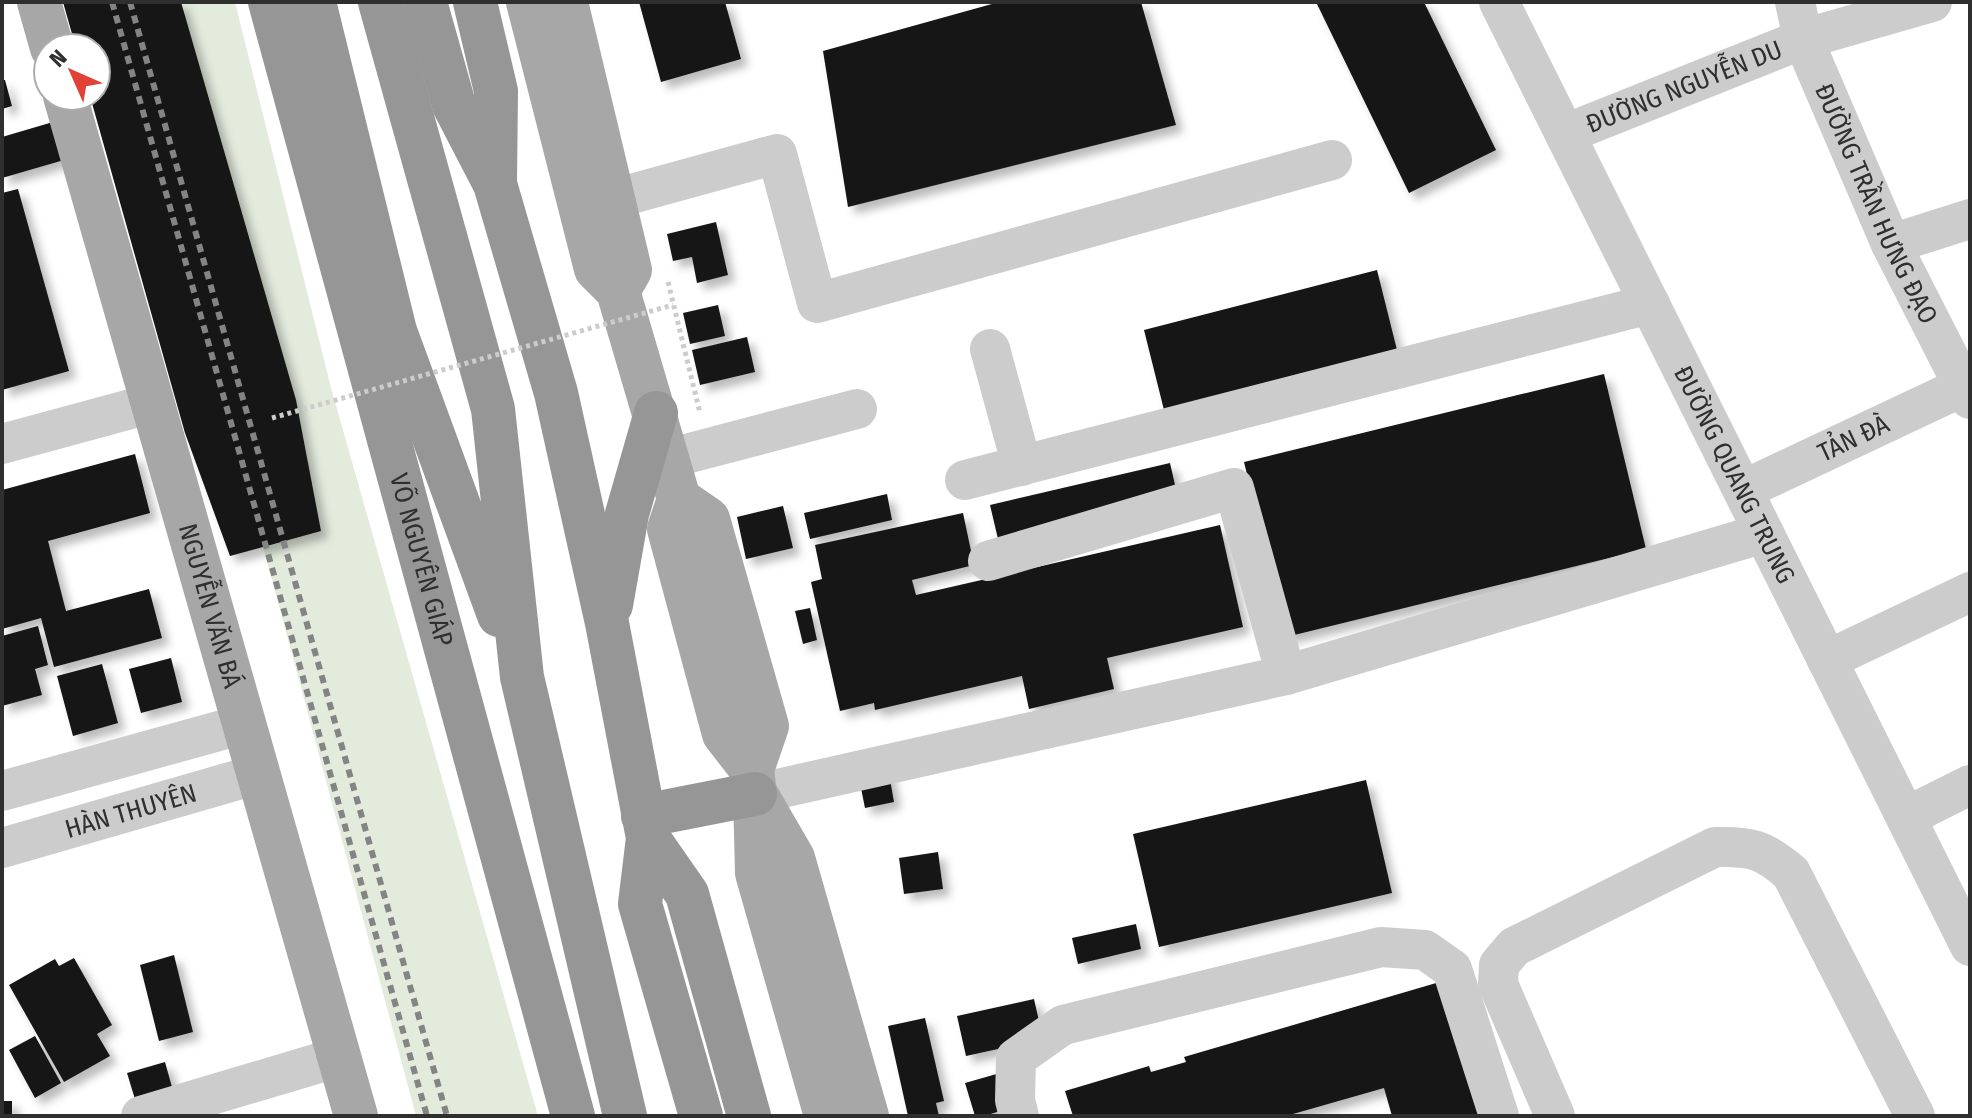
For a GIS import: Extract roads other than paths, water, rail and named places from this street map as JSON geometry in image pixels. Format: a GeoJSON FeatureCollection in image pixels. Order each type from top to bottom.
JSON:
{"type":"FeatureCollection","features":[{"type":"Feature","properties":{"kind":"highway","name":"VÕ NGUYÊN GIÁP"},"geometry":{"type":"LineString","coordinates":[[270,2],[573,1116]]}},
{"type":"Feature","properties":{"kind":"highway","name":"VÕ NGUYÊN GIÁP"},"geometry":{"type":"LineString","coordinates":[[314,2],[395,331],[522,677],[625,1116]]}},
{"type":"Feature","properties":{"kind":"highway","name":"VÕ NGUYÊN GIÁP"},"geometry":{"type":"LineString","coordinates":[[380,2],[493,409],[522,677]]}},
{"type":"Feature","properties":{"kind":"highway"},"geometry":{"type":"LineString","coordinates":[[425,2],[454,105],[488,172],[556,393],[607,623],[646,827],[640,904],[701,1116]]}},
{"type":"Feature","properties":{"kind":"highway"},"geometry":{"type":"LineString","coordinates":[[475,2],[496,91],[488,172]]}},
{"type":"Feature","properties":{"kind":"highway"},"geometry":{"type":"LineString","coordinates":[[607,623],[627,514],[656,413]]}},
{"type":"Feature","properties":{"kind":"highway"},"geometry":{"type":"LineString","coordinates":[[646,827],[754,782]]}},
{"type":"Feature","properties":{"kind":"highway"},"geometry":{"type":"LineString","coordinates":[[646,827],[687,894],[749,1116]]}},
{"type":"Feature","properties":{"kind":"main road"},"geometry":{"type":"LineString","coordinates":[[39,2],[47,32]]}},
{"type":"Feature","properties":{"kind":"main road"},"geometry":{"type":"LineString","coordinates":[[528,2],[596,269],[618,291],[673,479],[708,519],[767,726],[754,782],[757,873],[826,1116]]}},
{"type":"Feature","properties":{"kind":"main road"},"geometry":{"type":"LineString","coordinates":[[566,2],[630,270],[618,291]]}},
{"type":"Feature","properties":{"kind":"main road","name":"NGUYỄN VĂN BÁ"},"geometry":{"type":"LineString","coordinates":[[70,112],[356,1116]]}},
{"type":"Feature","properties":{"kind":"main road"},"geometry":{"type":"LineString","coordinates":[[754,782],[793,858],[867,1116]]}},
{"type":"Feature","properties":{"kind":"street","name":"ĐƯỜNG QUANG TRUNG"},"geometry":{"type":"LineString","coordinates":[[1499,2],[1970,946]]}},
{"type":"Feature","properties":{"kind":"street","name":"ĐƯỜNG NGUYỄN DU"},"geometry":{"type":"LineString","coordinates":[[1565,134],[1799,21],[1932,2]]}},
{"type":"Feature","properties":{"kind":"street","name":"ĐƯỜNG TRẦN HƯNG ĐẠO"},"geometry":{"type":"LineString","coordinates":[[1799,21],[1891,244],[1968,391]]}},
{"type":"Feature","properties":{"kind":"street"},"geometry":{"type":"LineString","coordinates":[[613,199],[777,154],[817,303],[1332,160]]}},
{"type":"Feature","properties":{"kind":"street"},"geometry":{"type":"LineString","coordinates":[[1891,244],[1970,219]]}},
{"type":"Feature","properties":{"kind":"street"},"geometry":{"type":"LineString","coordinates":[[965,480],[1650,304]]}},
{"type":"Feature","properties":{"kind":"street"},"geometry":{"type":"LineString","coordinates":[[990,349],[1022,466]]}},
{"type":"Feature","properties":{"kind":"street","name":"TẢN ĐÀ"},"geometry":{"type":"LineString","coordinates":[[1743,490],[1968,391]]}},
{"type":"Feature","properties":{"kind":"street"},"geometry":{"type":"LineString","coordinates":[[2,444],[153,403]]}},
{"type":"Feature","properties":{"kind":"street"},"geometry":{"type":"LineString","coordinates":[[673,479],[857,409]]}},
{"type":"Feature","properties":{"kind":"street"},"geometry":{"type":"LineString","coordinates":[[988,561],[1234,488],[1286,675]]}},
{"type":"Feature","properties":{"kind":"street"},"geometry":{"type":"LineString","coordinates":[[754,782],[1286,675],[1764,533]]}},
{"type":"Feature","properties":{"kind":"street"},"geometry":{"type":"LineString","coordinates":[[1827,660],[1970,592]]}},
{"type":"Feature","properties":{"kind":"street","name":"HÀN THUYÊN"},"geometry":{"type":"LineString","coordinates":[[2,791],[244,724]]}},
{"type":"Feature","properties":{"kind":"street","name":"HÀN THUYÊN"},"geometry":{"type":"LineString","coordinates":[[2,848],[258,774]]}},
{"type":"Feature","properties":{"kind":"street"},"geometry":{"type":"LineString","coordinates":[[1906,817],[1970,785]]}},
{"type":"Feature","properties":{"kind":"street"},"geometry":{"type":"LineString","coordinates":[[1555,1116],[1498,984],[1499,965],[1514,947],[1715,847],[1745,846],[1772,857],[1791,873],[1915,1116]]}},
{"type":"Feature","properties":{"kind":"street"},"geometry":{"type":"LineString","coordinates":[[1019,1116],[1015,1100],[1016,1058],[1063,1025],[1381,947],[1425,950],[1452,969],[1499,1116]]}},
{"type":"Feature","properties":{"kind":"street"},"geometry":{"type":"LineString","coordinates":[[141,1116],[339,1057]]}},
{"type":"Feature","properties":{"kind":"railway"},"geometry":{"type":"LineString","coordinates":[[112,2],[427,1116]]}},
{"type":"Feature","properties":{"kind":"railway"},"geometry":{"type":"LineString","coordinates":[[130,2],[447,1116]]}}]}
